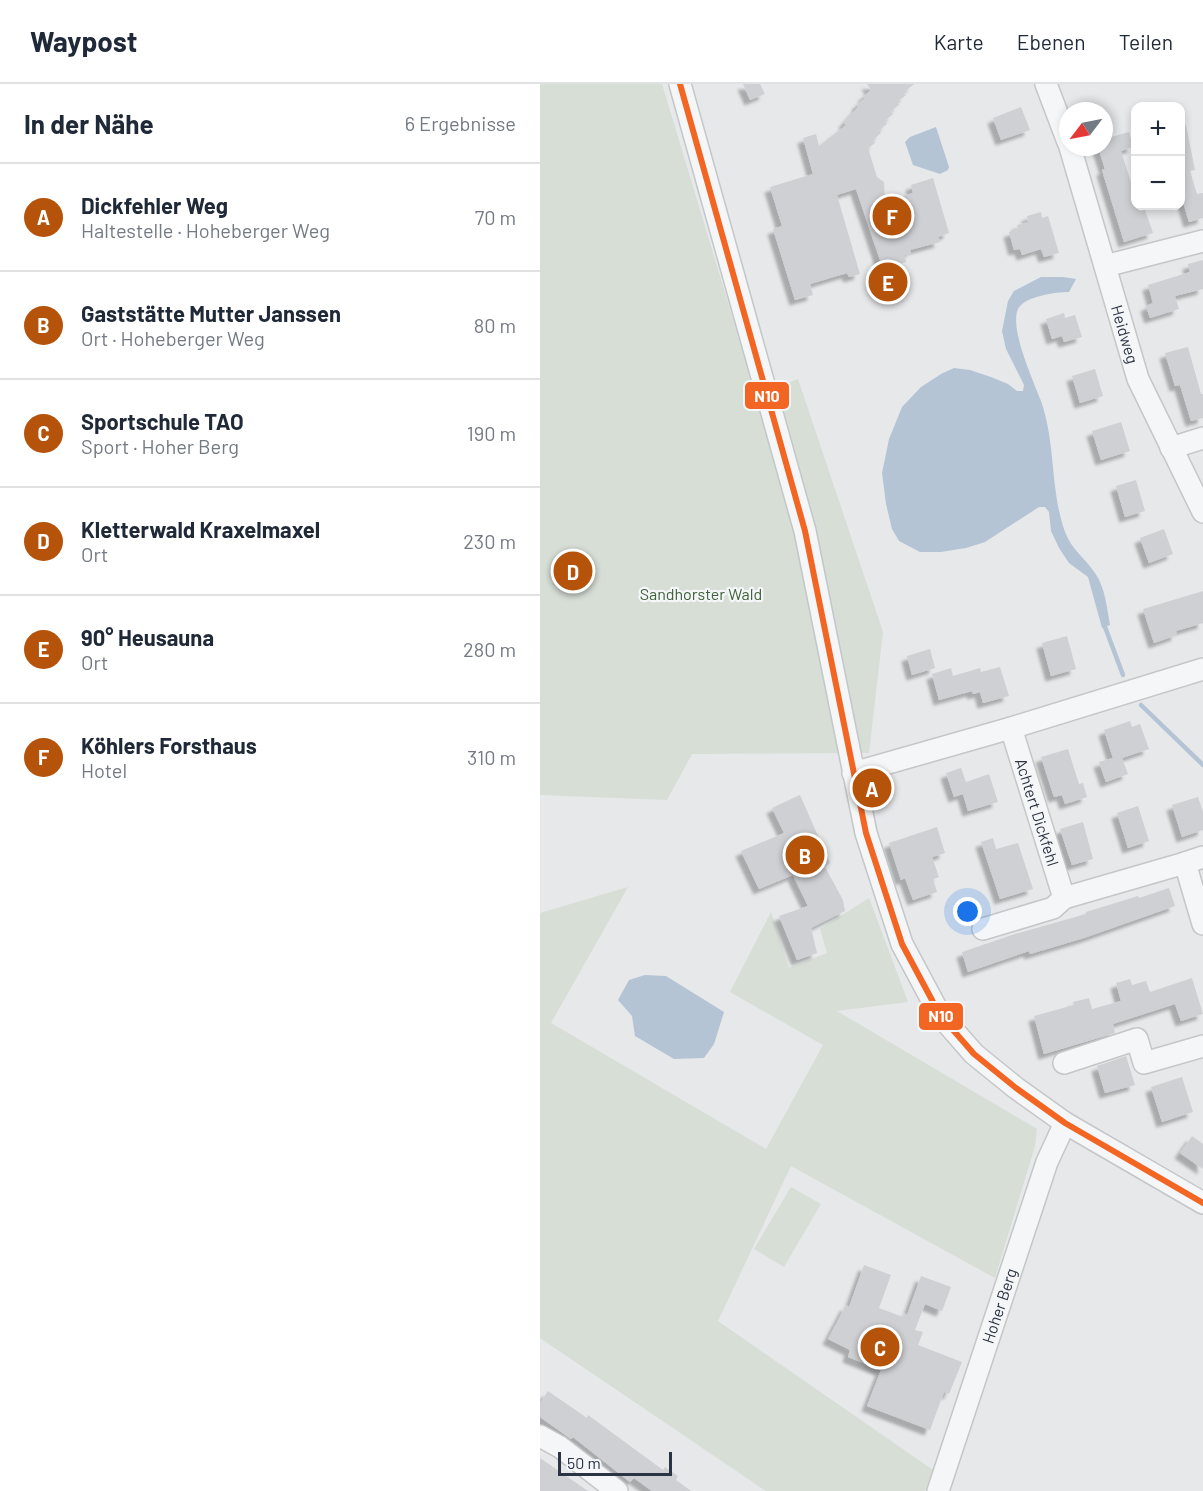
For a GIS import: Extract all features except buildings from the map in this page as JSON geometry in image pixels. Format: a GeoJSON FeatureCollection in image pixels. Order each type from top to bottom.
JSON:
{"type":"FeatureCollection","features":[{"type":"Feature","properties":{"kind":"street"},"geometry":{"type":"LineString","coordinates":[[680,84],[805,531],[866,833],[899,935],[940,1015],[974,1054],[1065,1123],[1203,1203]]}},
{"type":"Feature","properties":{"kind":"street"},"geometry":{"type":"LineString","coordinates":[[1046,84],[1059,118]]}},
{"type":"Feature","properties":{"kind":"street","name":"Heidweg"},"geometry":{"type":"LineString","coordinates":[[1073,156],[1138,379],[1203,512]]}},
{"type":"Feature","properties":{"kind":"street"},"geometry":{"type":"LineString","coordinates":[[1105,266],[1203,241]]}},
{"type":"Feature","properties":{"kind":"street"},"geometry":{"type":"LineString","coordinates":[[1171,448],[1203,438]]}},
{"type":"Feature","properties":{"kind":"street"},"geometry":{"type":"LineString","coordinates":[[853,773],[1011,728],[1203,669]]}},
{"type":"Feature","properties":{"kind":"street","name":"Achtert Dickfehl"},"geometry":{"type":"LineString","coordinates":[[1011,728],[1064,898]]}},
{"type":"Feature","properties":{"kind":"street"},"geometry":{"type":"LineString","coordinates":[[983,929],[1053,908],[1064,898],[1194,860],[1203,924]]}},
{"type":"Feature","properties":{"kind":"street"},"geometry":{"type":"LineString","coordinates":[[1064,1063],[1137,1039],[1144,1063],[1203,1046]]}},
{"type":"Feature","properties":{"kind":"street","name":"Hoher Berg"},"geometry":{"type":"LineString","coordinates":[[938,1491],[1047,1162],[1065,1123]]}},
{"type":"Feature","properties":{"kind":"street"},"geometry":{"type":"LineString","coordinates":[[540,1436],[560,1447],[617,1491]]}},
{"type":"Feature","properties":{"kind":"green space","name":"Sandhorster Wald"},"geometry":{"type":"Polygon","coordinates":[[[540,84],[662,84],[756,395],[798,379],[883,632],[869,753],[692,754],[667,800],[540,795],[540,84]]]}},
{"type":"Feature","properties":{"kind":"green space"},"geometry":{"type":"Polygon","coordinates":[[[628,887],[551,1023],[766,1149],[823,1045],[730,992],[771,912],[789,968],[827,953],[820,929],[869,898],[908,1002],[837,1011],[1037,1129],[1035,1146],[995,1278],[791,1166],[718,1321],[933,1470],[925,1491],[766,1491],[540,1338],[540,913],[628,887]]]}},
{"type":"Feature","properties":{"kind":"green space"},"geometry":{"type":"Polygon","coordinates":[[[791,1187],[821,1204],[784,1267],[754,1249],[791,1187]]]}},
{"type":"Feature","properties":{"kind":"water"},"geometry":{"type":"Polygon","coordinates":[[[936,127],[949,167],[940,174],[913,165],[905,142],[910,137],[936,127]]]}},
{"type":"Feature","properties":{"kind":"water"},"geometry":{"type":"Polygon","coordinates":[[[1041,277],[1076,279],[1069,292],[1041,296],[1027,301],[1018,309],[1016,318],[1019,341],[1046,417],[1057,500],[1065,532],[1071,544],[1095,573],[1107,605],[1110,625],[1102,628],[1088,577],[1069,563],[1059,548],[1051,531],[1049,512],[1045,507],[1039,507],[985,542],[941,552],[920,552],[899,541],[892,529],[886,504],[882,473],[889,439],[902,407],[921,387],[954,368],[970,370],[991,377],[1008,384],[1017,391],[1023,391],[1024,385],[1006,349],[1002,331],[1008,301],[1014,291],[1041,277]]]}},
{"type":"Feature","properties":{"kind":"water"},"geometry":{"type":"Polygon","coordinates":[[[645,975],[666,976],[724,1012],[714,1044],[704,1058],[674,1059],[635,1036],[632,1016],[618,1000],[629,980],[645,975]]]}},
{"type":"Feature","properties":{"kind":"waterway"},"geometry":{"type":"LineString","coordinates":[[1105,627],[1123,675]]}},
{"type":"Feature","properties":{"kind":"waterway"},"geometry":{"type":"LineString","coordinates":[[1141,705],[1203,765]]}},
{"type":"Feature","properties":{"kind":"transit line","name":"N10"},"geometry":{"type":"LineString","coordinates":[[680,84],[805,531],[866,833],[902,944],[940,1015],[974,1054],[1065,1123],[1203,1203]]}},
{"type":"Feature","properties":{"kind":"place","name":"Köhlers Forsthaus"},"geometry":{"type":"Point","coordinates":[892,216]}},
{"type":"Feature","properties":{"kind":"place","name":"90° Heusauna"},"geometry":{"type":"Point","coordinates":[888,282]}},
{"type":"Feature","properties":{"kind":"place","name":"Kletterwald Kraxelmaxel"},"geometry":{"type":"Point","coordinates":[573,571]}},
{"type":"Feature","properties":{"kind":"place","name":"Dickfehler Weg"},"geometry":{"type":"Point","coordinates":[872,788]}},
{"type":"Feature","properties":{"kind":"place","name":"Gaststätte Mutter Janssen"},"geometry":{"type":"Point","coordinates":[805,855]}},
{"type":"Feature","properties":{"kind":"place","name":"Sportschule TAO"},"geometry":{"type":"Point","coordinates":[880,1347]}}]}
